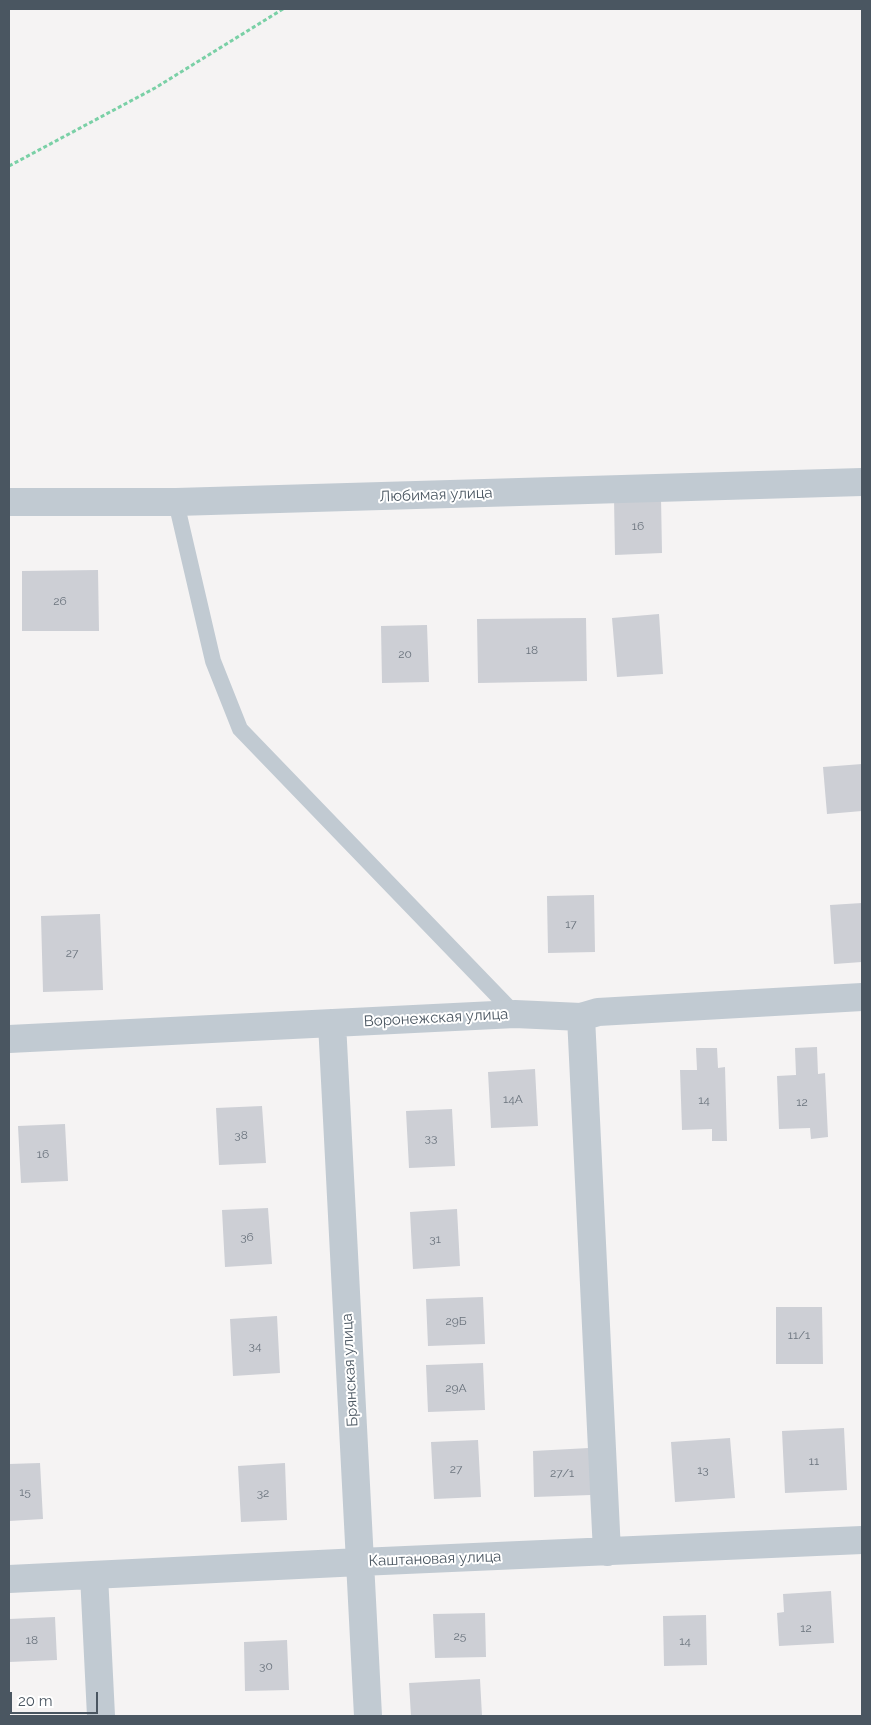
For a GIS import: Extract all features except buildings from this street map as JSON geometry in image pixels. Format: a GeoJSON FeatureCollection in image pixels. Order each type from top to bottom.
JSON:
{"type":"FeatureCollection","features":[{"type":"Feature","properties":{"kind":"street","name":"Любимая улица"},"geometry":{"type":"LineString","coordinates":[[9,502],[176,502],[862,482]]}},
{"type":"Feature","properties":{"kind":"street","name":"Воронежская улица"},"geometry":{"type":"LineString","coordinates":[[9,1040],[515,1014],[581,1017],[598,1012],[862,997]]}},
{"type":"Feature","properties":{"kind":"street"},"geometry":{"type":"LineString","coordinates":[[581,1017],[607,1552]]}},
{"type":"Feature","properties":{"kind":"street","name":"Брянская улица"},"geometry":{"type":"LineString","coordinates":[[332,1023],[368,1716]]}},
{"type":"Feature","properties":{"kind":"street","name":"Каштановая улица"},"geometry":{"type":"LineString","coordinates":[[9,1579],[862,1540]]}},
{"type":"Feature","properties":{"kind":"street"},"geometry":{"type":"LineString","coordinates":[[94,1575],[101,1716]]}},
{"type":"Feature","properties":{"kind":"lane"},"geometry":{"type":"LineString","coordinates":[[176,502],[213,661],[240,728],[515,1014]]}},
{"type":"Feature","properties":{"kind":"path"},"geometry":{"type":"LineString","coordinates":[[9,166],[155,88],[282,9]]}}]}
